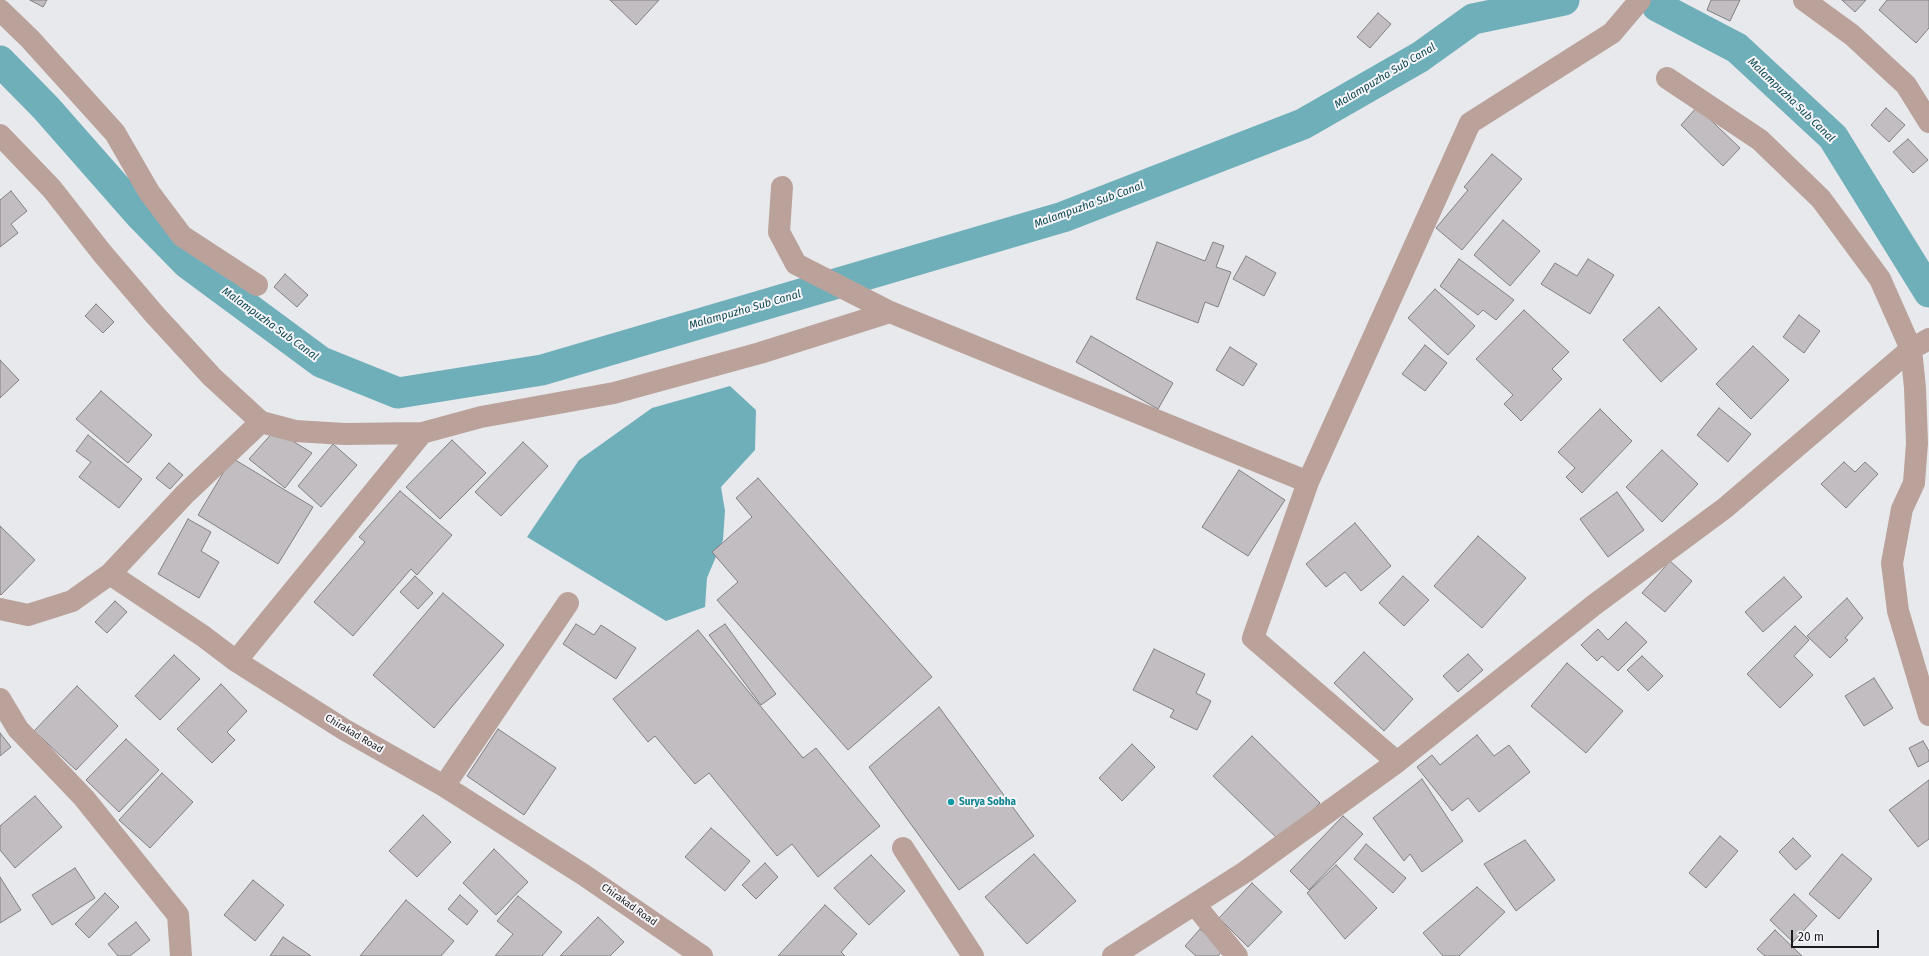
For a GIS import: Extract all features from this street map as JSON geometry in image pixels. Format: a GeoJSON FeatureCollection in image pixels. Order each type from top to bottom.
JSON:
{"type":"FeatureCollection","features":[{"type":"Feature","properties":{"kind":"street"},"geometry":{"type":"LineString","coordinates":[[1397,762],[1253,638],[1308,482],[1470,122],[1612,33],[1640,0]]}},
{"type":"Feature","properties":{"kind":"street"},"geometry":{"type":"LineString","coordinates":[[1804,0],[1852,35],[1906,85],[1929,122]]}},
{"type":"Feature","properties":{"kind":"street"},"geometry":{"type":"LineString","coordinates":[[0,10],[30,39],[115,133],[149,192],[182,236],[257,285]]}},
{"type":"Feature","properties":{"kind":"street"},"geometry":{"type":"LineString","coordinates":[[1667,78],[1760,140],[1822,199],[1880,279],[1920,344],[1916,388],[1917,443],[1914,483],[1902,509],[1892,563],[1898,610],[1929,715]]}},
{"type":"Feature","properties":{"kind":"street"},"geometry":{"type":"LineString","coordinates":[[0,135],[52,189],[102,253],[155,315],[212,377],[261,422],[302,432],[345,434],[422,433],[481,417],[614,393],[760,353],[890,312]]}},
{"type":"Feature","properties":{"kind":"street"},"geometry":{"type":"LineString","coordinates":[[782,187],[779,232],[796,264],[890,312],[1308,482]]}},
{"type":"Feature","properties":{"kind":"street"},"geometry":{"type":"LineString","coordinates":[[1113,956],[1251,868],[1397,762],[1594,605],[1725,508],[1920,344]]}},
{"type":"Feature","properties":{"kind":"street"},"geometry":{"type":"LineString","coordinates":[[0,609],[28,615],[72,601],[110,574],[185,494],[261,422]]}},
{"type":"Feature","properties":{"kind":"street"},"geometry":{"type":"LineString","coordinates":[[236,661],[422,433]]}},
{"type":"Feature","properties":{"kind":"street","name":"Chirakad Road"},"geometry":{"type":"LineString","coordinates":[[110,574],[203,636],[236,661],[345,730],[444,786],[584,875],[702,956]]}},
{"type":"Feature","properties":{"kind":"street"},"geometry":{"type":"LineString","coordinates":[[444,786],[568,603]]}},
{"type":"Feature","properties":{"kind":"street"},"geometry":{"type":"LineString","coordinates":[[0,699],[18,729],[84,798],[178,915],[181,956]]}},
{"type":"Feature","properties":{"kind":"street"},"geometry":{"type":"LineString","coordinates":[[903,848],[974,956]]}},
{"type":"Feature","properties":{"kind":"street"},"geometry":{"type":"LineString","coordinates":[[1195,905],[1237,956]]}},
{"type":"Feature","properties":{"kind":"water"},"geometry":{"type":"Polygon","coordinates":[[[730,386],[756,410],[755,450],[721,487],[725,511],[723,540],[707,578],[705,607],[666,621],[527,537],[579,460],[652,408],[730,386]]]}},
{"type":"Feature","properties":{"kind":"building"},"geometry":{"type":"Polygon","coordinates":[[[30,0],[47,0],[43,7],[30,0]]]}},
{"type":"Feature","properties":{"kind":"building"},"geometry":{"type":"Polygon","coordinates":[[[610,0],[659,0],[636,25],[610,0]]]}},
{"type":"Feature","properties":{"kind":"building"},"geometry":{"type":"Polygon","coordinates":[[[1711,0],[1740,0],[1730,21],[1707,10],[1711,0]]]}},
{"type":"Feature","properties":{"kind":"building"},"geometry":{"type":"Polygon","coordinates":[[[1842,0],[1866,0],[1855,12],[1842,0]]]}},
{"type":"Feature","properties":{"kind":"building"},"geometry":{"type":"Polygon","coordinates":[[[1887,0],[1929,0],[1929,28],[1916,43],[1879,10],[1887,0]]]}},
{"type":"Feature","properties":{"kind":"building"},"geometry":{"type":"Polygon","coordinates":[[[1378,13],[1391,24],[1370,48],[1357,37],[1378,13]]]}},
{"type":"Feature","properties":{"kind":"building"},"geometry":{"type":"Polygon","coordinates":[[[1697,107],[1740,148],[1723,166],[1681,125],[1697,107]]]}},
{"type":"Feature","properties":{"kind":"building"},"geometry":{"type":"Polygon","coordinates":[[[1886,108],[1905,125],[1889,142],[1871,125],[1886,108]]]}},
{"type":"Feature","properties":{"kind":"building"},"geometry":{"type":"Polygon","coordinates":[[[1908,139],[1928,160],[1913,173],[1893,152],[1908,139]]]}},
{"type":"Feature","properties":{"kind":"building"},"geometry":{"type":"Polygon","coordinates":[[[1492,154],[1522,179],[1462,250],[1436,228],[1468,190],[1464,187],[1492,154]]]}},
{"type":"Feature","properties":{"kind":"building"},"geometry":{"type":"Polygon","coordinates":[[[11,191],[27,211],[11,224],[18,233],[0,247],[0,200],[11,191]]]}},
{"type":"Feature","properties":{"kind":"building"},"geometry":{"type":"Polygon","coordinates":[[[1503,220],[1540,251],[1510,286],[1474,255],[1503,220]]]}},
{"type":"Feature","properties":{"kind":"building"},"geometry":{"type":"Polygon","coordinates":[[[1157,242],[1205,261],[1213,242],[1224,246],[1216,267],[1231,272],[1218,307],[1205,302],[1198,323],[1136,299],[1157,242]]]}},
{"type":"Feature","properties":{"kind":"building"},"geometry":{"type":"Polygon","coordinates":[[[1246,256],[1276,273],[1264,296],[1233,279],[1246,256]]]}},
{"type":"Feature","properties":{"kind":"building"},"geometry":{"type":"Polygon","coordinates":[[[1459,259],[1514,300],[1496,320],[1483,310],[1478,315],[1440,286],[1459,259]]]}},
{"type":"Feature","properties":{"kind":"building"},"geometry":{"type":"Polygon","coordinates":[[[1588,259],[1614,275],[1590,314],[1541,284],[1555,263],[1577,276],[1588,259]]]}},
{"type":"Feature","properties":{"kind":"building"},"geometry":{"type":"Polygon","coordinates":[[[285,274],[308,295],[297,307],[274,287],[285,274]]]}},
{"type":"Feature","properties":{"kind":"building"},"geometry":{"type":"Polygon","coordinates":[[[1435,289],[1475,326],[1448,355],[1408,318],[1435,289]]]}},
{"type":"Feature","properties":{"kind":"building"},"geometry":{"type":"Polygon","coordinates":[[[96,304],[114,322],[103,333],[85,316],[96,304]]]}},
{"type":"Feature","properties":{"kind":"building"},"geometry":{"type":"Polygon","coordinates":[[[1659,307],[1697,349],[1661,382],[1623,340],[1659,307]]]}},
{"type":"Feature","properties":{"kind":"building"},"geometry":{"type":"Polygon","coordinates":[[[1524,310],[1569,352],[1552,369],[1562,379],[1521,421],[1504,404],[1513,395],[1476,359],[1524,310]]]}},
{"type":"Feature","properties":{"kind":"building"},"geometry":{"type":"Polygon","coordinates":[[[1799,315],[1820,331],[1804,353],[1783,337],[1799,315]]]}},
{"type":"Feature","properties":{"kind":"building"},"geometry":{"type":"Polygon","coordinates":[[[1091,336],[1173,383],[1158,409],[1076,362],[1091,336]]]}},
{"type":"Feature","properties":{"kind":"building"},"geometry":{"type":"Polygon","coordinates":[[[1425,345],[1447,363],[1425,391],[1402,374],[1425,345]]]}},
{"type":"Feature","properties":{"kind":"building"},"geometry":{"type":"Polygon","coordinates":[[[1753,346],[1789,380],[1751,419],[1716,384],[1753,346]]]}},
{"type":"Feature","properties":{"kind":"building"},"geometry":{"type":"Polygon","coordinates":[[[1230,347],[1257,364],[1243,386],[1216,370],[1230,347]]]}},
{"type":"Feature","properties":{"kind":"building"},"geometry":{"type":"Polygon","coordinates":[[[0,360],[19,380],[0,398],[0,360]]]}},
{"type":"Feature","properties":{"kind":"building"},"geometry":{"type":"Polygon","coordinates":[[[101,391],[152,435],[128,463],[76,419],[101,391]]]}},
{"type":"Feature","properties":{"kind":"building"},"geometry":{"type":"Polygon","coordinates":[[[1719,408],[1751,434],[1728,462],[1697,435],[1719,408]]]}},
{"type":"Feature","properties":{"kind":"building"},"geometry":{"type":"Polygon","coordinates":[[[1600,409],[1632,441],[1582,493],[1566,477],[1575,468],[1558,452],[1600,409]]]}},
{"type":"Feature","properties":{"kind":"building"},"geometry":{"type":"Polygon","coordinates":[[[275,430],[312,453],[285,488],[249,459],[275,430]]]}},
{"type":"Feature","properties":{"kind":"building"},"geometry":{"type":"Polygon","coordinates":[[[88,435],[142,479],[119,508],[79,477],[91,462],[76,451],[88,435]]]}},
{"type":"Feature","properties":{"kind":"building"},"geometry":{"type":"Polygon","coordinates":[[[452,440],[486,473],[440,519],[406,487],[452,440]]]}},
{"type":"Feature","properties":{"kind":"building"},"geometry":{"type":"Polygon","coordinates":[[[523,442],[548,466],[501,516],[475,492],[523,442]]]}},
{"type":"Feature","properties":{"kind":"building"},"geometry":{"type":"Polygon","coordinates":[[[333,444],[357,465],[321,507],[298,486],[333,444]]]}},
{"type":"Feature","properties":{"kind":"building"},"geometry":{"type":"Polygon","coordinates":[[[1662,450],[1698,484],[1662,522],[1626,487],[1662,450]]]}},
{"type":"Feature","properties":{"kind":"building"},"geometry":{"type":"Polygon","coordinates":[[[232,458],[313,507],[278,564],[198,515],[232,458]]]}},
{"type":"Feature","properties":{"kind":"building"},"geometry":{"type":"Polygon","coordinates":[[[1844,462],[1855,472],[1865,462],[1878,474],[1846,508],[1821,484],[1844,462]]]}},
{"type":"Feature","properties":{"kind":"building"},"geometry":{"type":"Polygon","coordinates":[[[169,463],[183,475],[170,489],[156,478],[169,463]]]}},
{"type":"Feature","properties":{"kind":"building"},"geometry":{"type":"Polygon","coordinates":[[[1239,470],[1285,500],[1248,556],[1202,527],[1239,470]]]}},
{"type":"Feature","properties":{"kind":"building"},"geometry":{"type":"Polygon","coordinates":[[[758,478],[932,677],[848,750],[717,600],[738,582],[712,552],[752,517],[736,498],[758,478]]]}},
{"type":"Feature","properties":{"kind":"building"},"geometry":{"type":"Polygon","coordinates":[[[400,491],[452,535],[417,575],[411,569],[353,636],[314,602],[365,542],[359,537],[400,491]]]}},
{"type":"Feature","properties":{"kind":"building"},"geometry":{"type":"Polygon","coordinates":[[[1617,492],[1644,530],[1608,557],[1580,519],[1617,492]]]}},
{"type":"Feature","properties":{"kind":"building"},"geometry":{"type":"Polygon","coordinates":[[[188,519],[211,532],[201,551],[219,562],[199,598],[158,574],[188,519]]]}},
{"type":"Feature","properties":{"kind":"building"},"geometry":{"type":"Polygon","coordinates":[[[1355,523],[1391,566],[1361,591],[1345,572],[1326,587],[1306,564],[1355,523]]]}},
{"type":"Feature","properties":{"kind":"building"},"geometry":{"type":"Polygon","coordinates":[[[0,526],[35,560],[1,595],[0,594],[0,526]]]}},
{"type":"Feature","properties":{"kind":"building"},"geometry":{"type":"Polygon","coordinates":[[[1478,536],[1526,578],[1482,628],[1434,586],[1478,536]]]}},
{"type":"Feature","properties":{"kind":"building"},"geometry":{"type":"Polygon","coordinates":[[[1670,561],[1692,581],[1665,612],[1642,593],[1670,561]]]}},
{"type":"Feature","properties":{"kind":"building"},"geometry":{"type":"Polygon","coordinates":[[[415,576],[433,593],[418,609],[400,592],[415,576]]]}},
{"type":"Feature","properties":{"kind":"building"},"geometry":{"type":"Polygon","coordinates":[[[1403,576],[1429,600],[1404,626],[1379,603],[1403,576]]]}},
{"type":"Feature","properties":{"kind":"building"},"geometry":{"type":"Polygon","coordinates":[[[1784,577],[1802,597],[1763,632],[1745,612],[1784,577]]]}},
{"type":"Feature","properties":{"kind":"building"},"geometry":{"type":"Polygon","coordinates":[[[443,593],[504,645],[434,728],[373,675],[443,593]]]}},
{"type":"Feature","properties":{"kind":"building"},"geometry":{"type":"Polygon","coordinates":[[[1847,598],[1863,618],[1845,638],[1848,640],[1830,658],[1807,636],[1847,598]]]}},
{"type":"Feature","properties":{"kind":"building"},"geometry":{"type":"Polygon","coordinates":[[[115,601],[127,612],[107,633],[95,622],[115,601]]]}},
{"type":"Feature","properties":{"kind":"building"},"geometry":{"type":"Polygon","coordinates":[[[1626,622],[1647,642],[1618,671],[1602,656],[1597,661],[1581,645],[1598,629],[1608,640],[1626,622]]]}},
{"type":"Feature","properties":{"kind":"building"},"geometry":{"type":"Polygon","coordinates":[[[576,624],[594,635],[601,625],[636,648],[616,679],[563,644],[576,624]]]}},
{"type":"Feature","properties":{"kind":"building"},"geometry":{"type":"Polygon","coordinates":[[[725,624],[776,694],[761,705],[709,635],[725,624]]]}},
{"type":"Feature","properties":{"kind":"building"},"geometry":{"type":"Polygon","coordinates":[[[1795,626],[1809,640],[1794,656],[1813,675],[1780,708],[1747,674],[1795,626]]]}},
{"type":"Feature","properties":{"kind":"building"},"geometry":{"type":"Polygon","coordinates":[[[698,630],[803,758],[816,748],[880,826],[818,877],[792,844],[777,856],[709,773],[695,784],[655,736],[648,742],[613,699],[698,630]]]}},
{"type":"Feature","properties":{"kind":"building"},"geometry":{"type":"Polygon","coordinates":[[[1154,649],[1205,674],[1196,693],[1211,701],[1197,730],[1170,717],[1174,710],[1133,690],[1154,649]]]}},
{"type":"Feature","properties":{"kind":"building"},"geometry":{"type":"Polygon","coordinates":[[[1364,652],[1413,699],[1384,731],[1334,683],[1364,652]]]}},
{"type":"Feature","properties":{"kind":"building"},"geometry":{"type":"Polygon","coordinates":[[[1468,654],[1483,670],[1458,692],[1443,676],[1468,654]]]}},
{"type":"Feature","properties":{"kind":"building"},"geometry":{"type":"Polygon","coordinates":[[[174,655],[200,679],[160,720],[135,696],[174,655]]]}},
{"type":"Feature","properties":{"kind":"building"},"geometry":{"type":"Polygon","coordinates":[[[1642,656],[1663,676],[1648,691],[1627,670],[1642,656]]]}},
{"type":"Feature","properties":{"kind":"building"},"geometry":{"type":"Polygon","coordinates":[[[1567,663],[1623,711],[1586,753],[1531,706],[1567,663]]]}},
{"type":"Feature","properties":{"kind":"building"},"geometry":{"type":"Polygon","coordinates":[[[1874,678],[1893,708],[1864,726],[1845,696],[1874,678]]]}},
{"type":"Feature","properties":{"kind":"building"},"geometry":{"type":"Polygon","coordinates":[[[221,684],[247,711],[227,732],[235,740],[212,763],[177,729],[221,684]]]}},
{"type":"Feature","properties":{"kind":"building"},"geometry":{"type":"Polygon","coordinates":[[[77,686],[118,726],[76,770],[34,731],[77,686]]]}},
{"type":"Feature","properties":{"kind":"building","name":"Surya Sobha"},"geometry":{"type":"Polygon","coordinates":[[[939,707],[1034,836],[959,890],[869,767],[939,707]]]}},
{"type":"Feature","properties":{"kind":"building"},"geometry":{"type":"Polygon","coordinates":[[[498,729],[556,768],[524,815],[467,776],[498,729]]]}},
{"type":"Feature","properties":{"kind":"building"},"geometry":{"type":"Polygon","coordinates":[[[0,733],[11,747],[0,756],[0,733]]]}},
{"type":"Feature","properties":{"kind":"building"},"geometry":{"type":"Polygon","coordinates":[[[1477,735],[1494,756],[1509,745],[1530,772],[1479,812],[1468,798],[1452,811],[1417,767],[1432,755],[1440,765],[1477,735]]]}},
{"type":"Feature","properties":{"kind":"building"},"geometry":{"type":"Polygon","coordinates":[[[1252,736],[1320,803],[1282,843],[1213,776],[1252,736]]]}},
{"type":"Feature","properties":{"kind":"building"},"geometry":{"type":"Polygon","coordinates":[[[126,739],[159,770],[119,812],[86,780],[126,739]]]}},
{"type":"Feature","properties":{"kind":"building"},"geometry":{"type":"Polygon","coordinates":[[[1923,741],[1929,751],[1929,761],[1918,767],[1909,748],[1923,741]]]}},
{"type":"Feature","properties":{"kind":"building"},"geometry":{"type":"Polygon","coordinates":[[[1132,744],[1155,767],[1122,801],[1099,778],[1132,744]]]}},
{"type":"Feature","properties":{"kind":"building"},"geometry":{"type":"Polygon","coordinates":[[[162,773],[193,802],[150,848],[119,820],[162,773]]]}},
{"type":"Feature","properties":{"kind":"building"},"geometry":{"type":"Polygon","coordinates":[[[1422,779],[1463,841],[1422,872],[1410,854],[1404,861],[1373,818],[1422,779]]]}},
{"type":"Feature","properties":{"kind":"building"},"geometry":{"type":"Polygon","coordinates":[[[1929,780],[1929,839],[1918,847],[1889,810],[1929,780]]]}},
{"type":"Feature","properties":{"kind":"building"},"geometry":{"type":"Polygon","coordinates":[[[35,796],[62,827],[15,868],[0,850],[0,826],[35,796]]]}},
{"type":"Feature","properties":{"kind":"building"},"geometry":{"type":"Polygon","coordinates":[[[423,815],[451,842],[417,877],[389,851],[423,815]]]}},
{"type":"Feature","properties":{"kind":"building"},"geometry":{"type":"Polygon","coordinates":[[[1343,816],[1363,834],[1309,890],[1290,871],[1343,816]]]}},
{"type":"Feature","properties":{"kind":"building"},"geometry":{"type":"Polygon","coordinates":[[[711,828],[750,861],[725,891],[685,857],[711,828]]]}},
{"type":"Feature","properties":{"kind":"building"},"geometry":{"type":"Polygon","coordinates":[[[1720,836],[1738,851],[1706,888],[1689,873],[1720,836]]]}},
{"type":"Feature","properties":{"kind":"building"},"geometry":{"type":"Polygon","coordinates":[[[1793,838],[1811,856],[1796,870],[1779,852],[1793,838]]]}},
{"type":"Feature","properties":{"kind":"building"},"geometry":{"type":"Polygon","coordinates":[[[1525,840],[1555,880],[1516,911],[1484,864],[1525,840]]]}},
{"type":"Feature","properties":{"kind":"building"},"geometry":{"type":"Polygon","coordinates":[[[1366,844],[1406,878],[1393,893],[1354,859],[1366,844]]]}},
{"type":"Feature","properties":{"kind":"building"},"geometry":{"type":"Polygon","coordinates":[[[494,849],[528,882],[496,915],[463,883],[494,849]]]}},
{"type":"Feature","properties":{"kind":"building"},"geometry":{"type":"Polygon","coordinates":[[[1034,854],[1076,901],[1027,944],[985,897],[1034,854]]]}},
{"type":"Feature","properties":{"kind":"building"},"geometry":{"type":"Polygon","coordinates":[[[1842,854],[1872,879],[1839,919],[1809,894],[1842,854]]]}},
{"type":"Feature","properties":{"kind":"building"},"geometry":{"type":"Polygon","coordinates":[[[871,855],[905,891],[869,925],[834,888],[871,855]]]}},
{"type":"Feature","properties":{"kind":"building"},"geometry":{"type":"Polygon","coordinates":[[[765,863],[778,877],[756,899],[742,885],[765,863]]]}},
{"type":"Feature","properties":{"kind":"building"},"geometry":{"type":"Polygon","coordinates":[[[1336,865],[1377,908],[1345,939],[1307,893],[1336,865]]]}},
{"type":"Feature","properties":{"kind":"building"},"geometry":{"type":"Polygon","coordinates":[[[75,868],[95,898],[52,925],[32,895],[75,868]]]}},
{"type":"Feature","properties":{"kind":"building"},"geometry":{"type":"Polygon","coordinates":[[[0,877],[21,910],[0,923],[0,877]]]}},
{"type":"Feature","properties":{"kind":"building"},"geometry":{"type":"Polygon","coordinates":[[[253,880],[284,905],[255,941],[224,915],[253,880]]]}},
{"type":"Feature","properties":{"kind":"building"},"geometry":{"type":"Polygon","coordinates":[[[1252,883],[1282,912],[1248,947],[1219,918],[1252,883]]]}},
{"type":"Feature","properties":{"kind":"building"},"geometry":{"type":"Polygon","coordinates":[[[1477,887],[1505,912],[1459,956],[1443,956],[1423,933],[1477,887]]]}},
{"type":"Feature","properties":{"kind":"building"},"geometry":{"type":"Polygon","coordinates":[[[105,893],[119,907],[89,938],[75,924],[105,893]]]}},
{"type":"Feature","properties":{"kind":"building"},"geometry":{"type":"Polygon","coordinates":[[[1794,894],[1817,916],[1793,942],[1770,920],[1794,894]]]}},
{"type":"Feature","properties":{"kind":"building"},"geometry":{"type":"Polygon","coordinates":[[[460,895],[478,911],[467,925],[448,909],[460,895]]]}},
{"type":"Feature","properties":{"kind":"building"},"geometry":{"type":"Polygon","coordinates":[[[518,896],[562,932],[542,956],[495,956],[513,934],[497,921],[518,896]]]}},
{"type":"Feature","properties":{"kind":"building"},"geometry":{"type":"Polygon","coordinates":[[[406,900],[454,941],[441,956],[360,956],[406,900]]]}},
{"type":"Feature","properties":{"kind":"building"},"geometry":{"type":"Polygon","coordinates":[[[825,905],[857,934],[841,952],[845,956],[778,956],[825,905]]]}},
{"type":"Feature","properties":{"kind":"building"},"geometry":{"type":"Polygon","coordinates":[[[598,917],[624,942],[610,956],[560,956],[598,917]]]}},
{"type":"Feature","properties":{"kind":"building"},"geometry":{"type":"Polygon","coordinates":[[[136,922],[150,940],[130,956],[118,956],[108,944],[136,922]]]}},
{"type":"Feature","properties":{"kind":"building"},"geometry":{"type":"Polygon","coordinates":[[[1200,929],[1223,950],[1218,956],[1196,956],[1185,946],[1200,929]]]}},
{"type":"Feature","properties":{"kind":"building"},"geometry":{"type":"Polygon","coordinates":[[[1775,930],[1802,956],[1765,956],[1757,949],[1775,930]]]}},
{"type":"Feature","properties":{"kind":"building"},"geometry":{"type":"Polygon","coordinates":[[[283,937],[311,956],[270,956],[283,937]]]}},
{"type":"Feature","properties":{"kind":"waterway","name":"Malampuzha Sub Canal"},"geometry":{"type":"LineString","coordinates":[[0,61],[46,108],[141,216],[187,263],[321,362],[398,393],[542,370],[1063,217],[1303,124],[1420,57],[1473,19],[1564,0]]}},
{"type":"Feature","properties":{"kind":"waterway","name":"Malampuzha Sub Canal"},"geometry":{"type":"LineString","coordinates":[[1657,6],[1737,48],[1833,137],[1929,292]]}},
{"type":"Feature","properties":{"kind":"place","name":"Surya Sobha"},"geometry":{"type":"Point","coordinates":[951,802]}}]}
